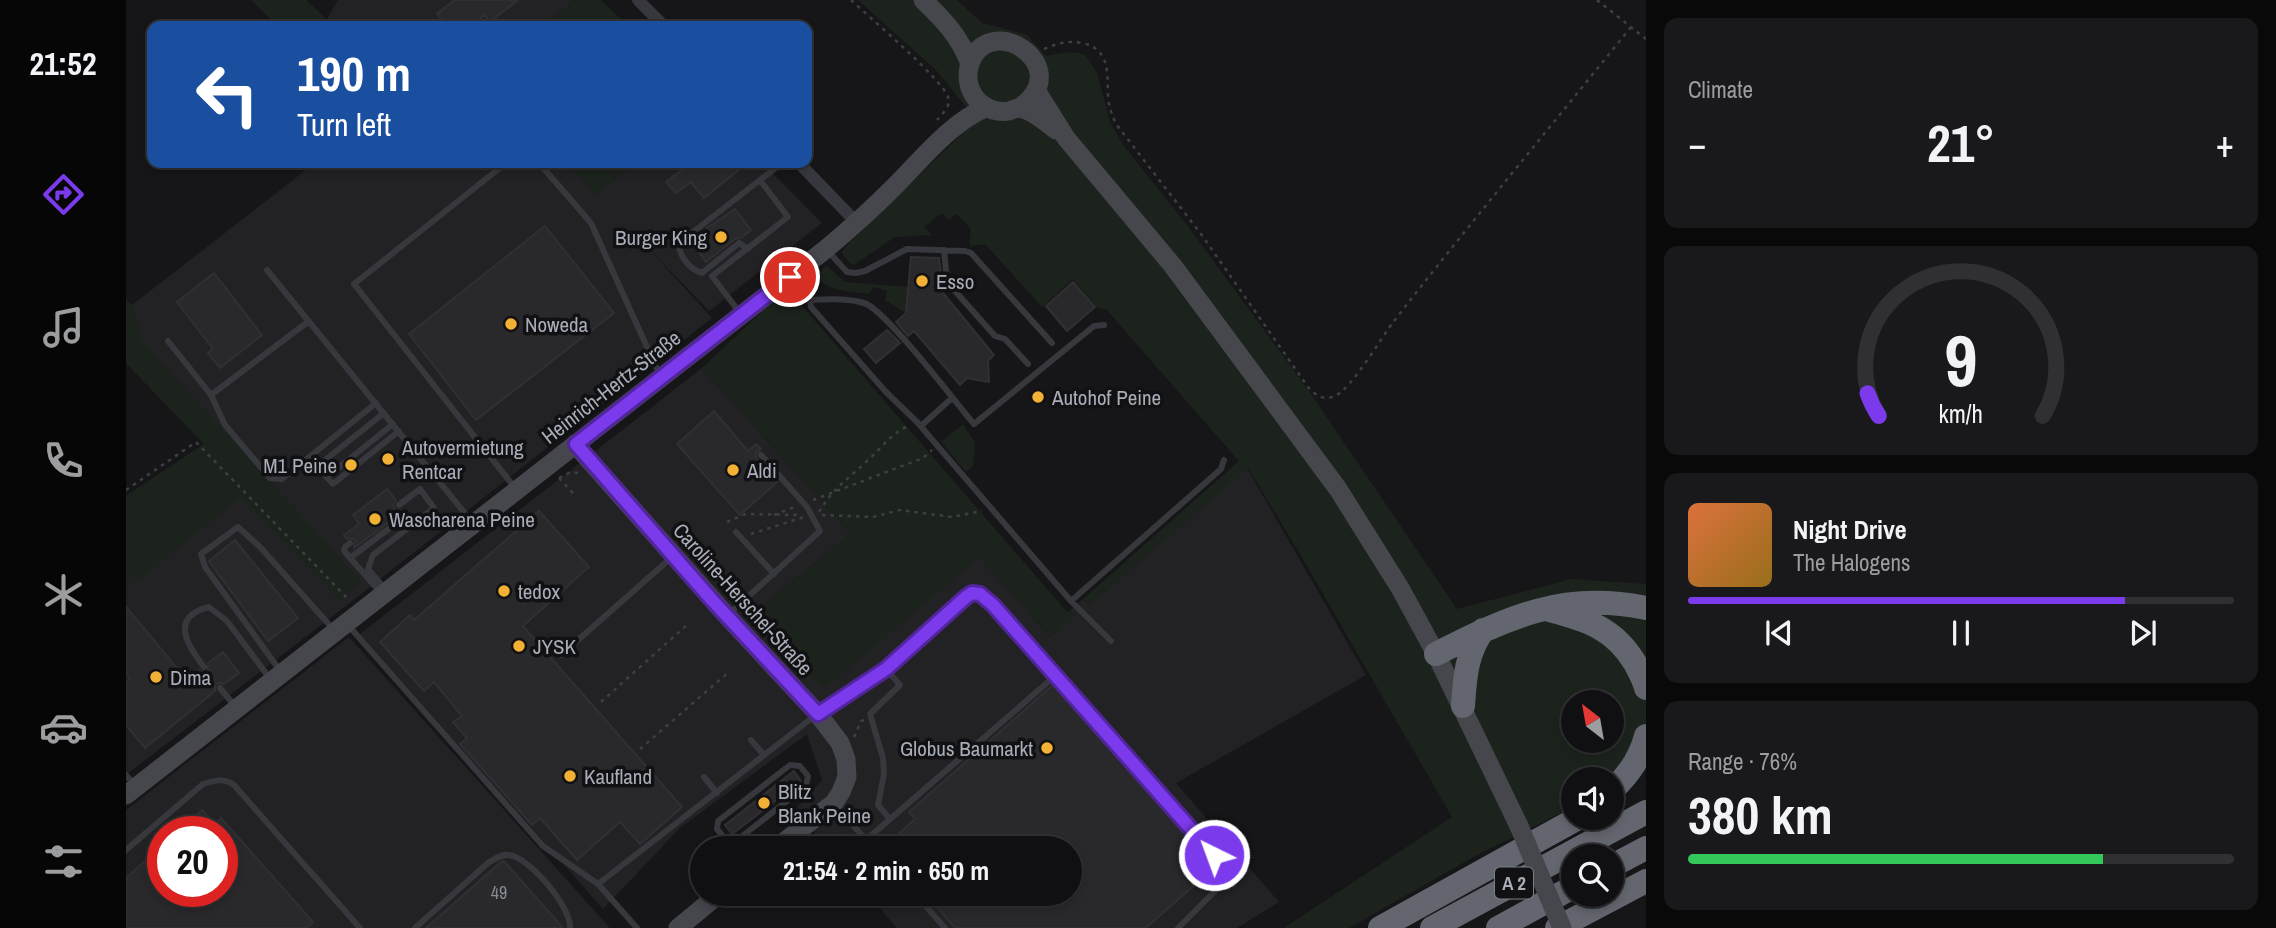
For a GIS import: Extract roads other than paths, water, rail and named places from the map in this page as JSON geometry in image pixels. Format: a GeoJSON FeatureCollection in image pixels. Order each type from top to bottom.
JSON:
{"type":"FeatureCollection","features":[{"type":"Feature","properties":{"kind":"highway"},"geometry":{"type":"LineString","coordinates":[[1436,654],[1502,621],[1545,609],[1578,603],[1617,602],[1646,608]]}},
{"type":"Feature","properties":{"kind":"highway"},"geometry":{"type":"LineString","coordinates":[[1545,609],[1599,626],[1618,639],[1634,662],[1646,688]]}},
{"type":"Feature","properties":{"kind":"highway"},"geometry":{"type":"LineString","coordinates":[[1463,706],[1467,660],[1472,646],[1483,631]]}},
{"type":"Feature","properties":{"kind":"highway"},"geometry":{"type":"LineString","coordinates":[[1624,779],[1635,764],[1646,736]]}},
{"type":"Feature","properties":{"kind":"highway"},"geometry":{"type":"LineString","coordinates":[[1624,795],[1646,784]]}},
{"type":"Feature","properties":{"kind":"highway","name":"A 2"},"geometry":{"type":"LineString","coordinates":[[1432,928],[1646,813]]}},
{"type":"Feature","properties":{"kind":"highway"},"geometry":{"type":"LineString","coordinates":[[1380,928],[1561,826]]}},
{"type":"Feature","properties":{"kind":"highway"},"geometry":{"type":"LineString","coordinates":[[1624,860],[1646,848]]}},
{"type":"Feature","properties":{"kind":"highway"},"geometry":{"type":"LineString","coordinates":[[1566,924],[1646,881]]}},
{"type":"Feature","properties":{"kind":"highway"},"geometry":{"type":"LineString","coordinates":[[1566,924],[1646,889]]}},
{"type":"Feature","properties":{"kind":"highway","name":"A 2"},"geometry":{"type":"LineString","coordinates":[[1498,928],[1561,894]]}},
{"type":"Feature","properties":{"kind":"street"},"geometry":{"type":"LineString","coordinates":[[638,0],[659,21]]}},
{"type":"Feature","properties":{"kind":"street"},"geometry":{"type":"LineString","coordinates":[[923,0],[958,38],[970,64]]}},
{"type":"Feature","properties":{"kind":"street"},"geometry":{"type":"LineString","coordinates":[[942,18],[963,33],[990,44]]}},
{"type":"Feature","properties":{"kind":"street"},"geometry":{"type":"LineString","coordinates":[[1000,41],[1018,44],[1033,57],[1038,73],[1036,90],[1019,108],[1003,111],[987,107],[970,89],[970,64],[982,48],[990,44],[1000,41]]}},
{"type":"Feature","properties":{"kind":"street","name":"Heinrich-Hertz-Straße"},"geometry":{"type":"LineString","coordinates":[[129,786],[237,709],[517,490],[554,472],[576,444],[827,249],[857,223],[945,123],[962,111],[970,89]]}},
{"type":"Feature","properties":{"kind":"street"},"geometry":{"type":"LineString","coordinates":[[1036,90],[1066,138],[1173,266],[1338,489],[1394,577],[1463,706],[1566,924]]}},
{"type":"Feature","properties":{"kind":"street","name":"Heinrich-Hertz-Straße"},"geometry":{"type":"LineString","coordinates":[[945,123],[967,117],[987,107]]}},
{"type":"Feature","properties":{"kind":"street"},"geometry":{"type":"LineString","coordinates":[[1019,108],[1041,119],[1066,138]]}},
{"type":"Feature","properties":{"kind":"street"},"geometry":{"type":"LineString","coordinates":[[804,168],[857,223]]}},
{"type":"Feature","properties":{"kind":"street","name":"Caroline-Herschel-Straße"},"geometry":{"type":"LineString","coordinates":[[576,444],[727,616],[818,714],[840,743],[846,759],[847,777],[834,803]]}},
{"type":"Feature","properties":{"kind":"street"},"geometry":{"type":"LineString","coordinates":[[792,836],[834,803]]}},
{"type":"Feature","properties":{"kind":"street"},"geometry":{"type":"LineString","coordinates":[[678,928],[705,906]]}},
{"type":"Feature","properties":{"kind":"lane"},"geometry":{"type":"LineString","coordinates":[[500,168],[354,284],[517,490]]}},
{"type":"Feature","properties":{"kind":"lane"},"geometry":{"type":"LineString","coordinates":[[543,168],[591,223],[656,367],[664,376]]}},
{"type":"Feature","properties":{"kind":"lane"},"geometry":{"type":"LineString","coordinates":[[748,248],[739,243],[702,272],[694,271],[679,252],[679,243],[776,168]]}},
{"type":"Feature","properties":{"kind":"lane"},"geometry":{"type":"LineString","coordinates":[[742,314],[712,276],[788,217],[760,180]]}},
{"type":"Feature","properties":{"kind":"lane"},"geometry":{"type":"LineString","coordinates":[[827,249],[847,272],[856,273],[907,249],[971,253],[1052,343]]}},
{"type":"Feature","properties":{"kind":"lane"},"geometry":{"type":"LineString","coordinates":[[944,250],[947,282],[995,336],[1006,339],[1028,364]]}},
{"type":"Feature","properties":{"kind":"lane"},"geometry":{"type":"LineString","coordinates":[[267,270],[473,524]]}},
{"type":"Feature","properties":{"kind":"lane"},"geometry":{"type":"LineString","coordinates":[[790,277],[810,300],[811,307],[878,383],[919,424],[1071,601],[1111,641]]}},
{"type":"Feature","properties":{"kind":"lane"},"geometry":{"type":"LineString","coordinates":[[810,300],[835,299],[866,303],[886,319],[974,425],[1094,326],[1104,325]]}},
{"type":"Feature","properties":{"kind":"lane"},"geometry":{"type":"LineString","coordinates":[[211,394],[309,321]]}},
{"type":"Feature","properties":{"kind":"lane"},"geometry":{"type":"LineString","coordinates":[[168,341],[211,394],[225,425],[270,478],[282,479],[376,403]]}},
{"type":"Feature","properties":{"kind":"lane"},"geometry":{"type":"LineString","coordinates":[[919,424],[952,398]]}},
{"type":"Feature","properties":{"kind":"lane"},"geometry":{"type":"LineString","coordinates":[[384,413],[320,465],[327,477],[333,484],[399,431]]}},
{"type":"Feature","properties":{"kind":"lane"},"geometry":{"type":"LineString","coordinates":[[327,477],[393,424]]}},
{"type":"Feature","properties":{"kind":"lane"},"geometry":{"type":"LineString","coordinates":[[727,616],[820,531],[803,504],[761,455]]}},
{"type":"Feature","properties":{"kind":"lane"},"geometry":{"type":"LineString","coordinates":[[1071,601],[1221,469],[1224,460]]}},
{"type":"Feature","properties":{"kind":"lane"},"geometry":{"type":"LineString","coordinates":[[385,594],[368,569],[369,562],[373,555],[434,508],[420,488],[399,505]]}},
{"type":"Feature","properties":{"kind":"lane"},"geometry":{"type":"LineString","coordinates":[[350,558],[403,518]]}},
{"type":"Feature","properties":{"kind":"lane"},"geometry":{"type":"LineString","coordinates":[[277,677],[205,567],[201,554],[238,527],[341,628],[543,846],[598,884],[637,928]]}},
{"type":"Feature","properties":{"kind":"lane"},"geometry":{"type":"LineString","coordinates":[[738,534],[774,574]]}},
{"type":"Feature","properties":{"kind":"lane"},"geometry":{"type":"LineString","coordinates":[[350,543],[344,551],[385,594]]}},
{"type":"Feature","properties":{"kind":"lane"},"geometry":{"type":"LineString","coordinates":[[561,655],[673,555]]}},
{"type":"Feature","properties":{"kind":"lane"},"geometry":{"type":"LineString","coordinates":[[598,884],[818,714],[886,669],[972,593],[980,594],[993,605],[1231,875],[1178,928]]}},
{"type":"Feature","properties":{"kind":"lane"},"geometry":{"type":"LineString","coordinates":[[204,667],[190,649],[185,632],[186,620],[194,610],[209,607],[228,621],[277,677]]}},
{"type":"Feature","properties":{"kind":"lane"},"geometry":{"type":"LineString","coordinates":[[886,669],[901,685],[871,712],[870,717],[883,758],[884,775],[878,805],[890,819]]}},
{"type":"Feature","properties":{"kind":"lane"},"geometry":{"type":"LineString","coordinates":[[870,836],[1055,676]]}},
{"type":"Feature","properties":{"kind":"lane"},"geometry":{"type":"LineString","coordinates":[[220,688],[237,709]]}},
{"type":"Feature","properties":{"kind":"lane"},"geometry":{"type":"LineString","coordinates":[[751,740],[764,755]]}},
{"type":"Feature","properties":{"kind":"lane"},"geometry":{"type":"LineString","coordinates":[[790,765],[800,766],[808,776],[806,786],[733,847],[718,829],[719,821],[790,765]]}},
{"type":"Feature","properties":{"kind":"lane"},"geometry":{"type":"LineString","coordinates":[[704,777],[717,793]]}},
{"type":"Feature","properties":{"kind":"lane"},"geometry":{"type":"LineString","coordinates":[[126,850],[203,784],[225,779],[234,785],[360,928]]}},
{"type":"Feature","properties":{"kind":"lane"},"geometry":{"type":"LineString","coordinates":[[834,803],[863,836]]}},
{"type":"Feature","properties":{"kind":"lane"},"geometry":{"type":"LineString","coordinates":[[415,928],[488,863],[499,856],[508,855],[519,857],[532,867],[564,906],[571,920],[570,928]]}},
{"type":"Feature","properties":{"kind":"lane"},"geometry":{"type":"LineString","coordinates":[[926,906],[945,928]]}},
{"type":"Feature","properties":{"kind":"place","name":"Burger King"},"geometry":{"type":"Point","coordinates":[721,237]}},
{"type":"Feature","properties":{"kind":"place","name":"Esso"},"geometry":{"type":"Point","coordinates":[922,281]}},
{"type":"Feature","properties":{"kind":"place","name":"Noweda"},"geometry":{"type":"Point","coordinates":[511,324]}},
{"type":"Feature","properties":{"kind":"place","name":"Autohof Peine"},"geometry":{"type":"Point","coordinates":[1038,397]}},
{"type":"Feature","properties":{"kind":"place","name":"Autovermietung Rentcar"},"geometry":{"type":"Point","coordinates":[388,459]}},
{"type":"Feature","properties":{"kind":"place","name":"M1 Peine"},"geometry":{"type":"Point","coordinates":[351,465]}},
{"type":"Feature","properties":{"kind":"place","name":"Aldi"},"geometry":{"type":"Point","coordinates":[733,470]}},
{"type":"Feature","properties":{"kind":"place","name":"Wascharena Peine"},"geometry":{"type":"Point","coordinates":[375,519]}},
{"type":"Feature","properties":{"kind":"place","name":"tedox"},"geometry":{"type":"Point","coordinates":[504,591]}},
{"type":"Feature","properties":{"kind":"place","name":"JYSK"},"geometry":{"type":"Point","coordinates":[519,646]}},
{"type":"Feature","properties":{"kind":"place","name":"Dima"},"geometry":{"type":"Point","coordinates":[156,677]}},
{"type":"Feature","properties":{"kind":"place","name":"Globus Baumarkt"},"geometry":{"type":"Point","coordinates":[1047,748]}},
{"type":"Feature","properties":{"kind":"place","name":"Kaufland"},"geometry":{"type":"Point","coordinates":[570,776]}},
{"type":"Feature","properties":{"kind":"place","name":"Blitz Blank Peine"},"geometry":{"type":"Point","coordinates":[764,803]}}]}
